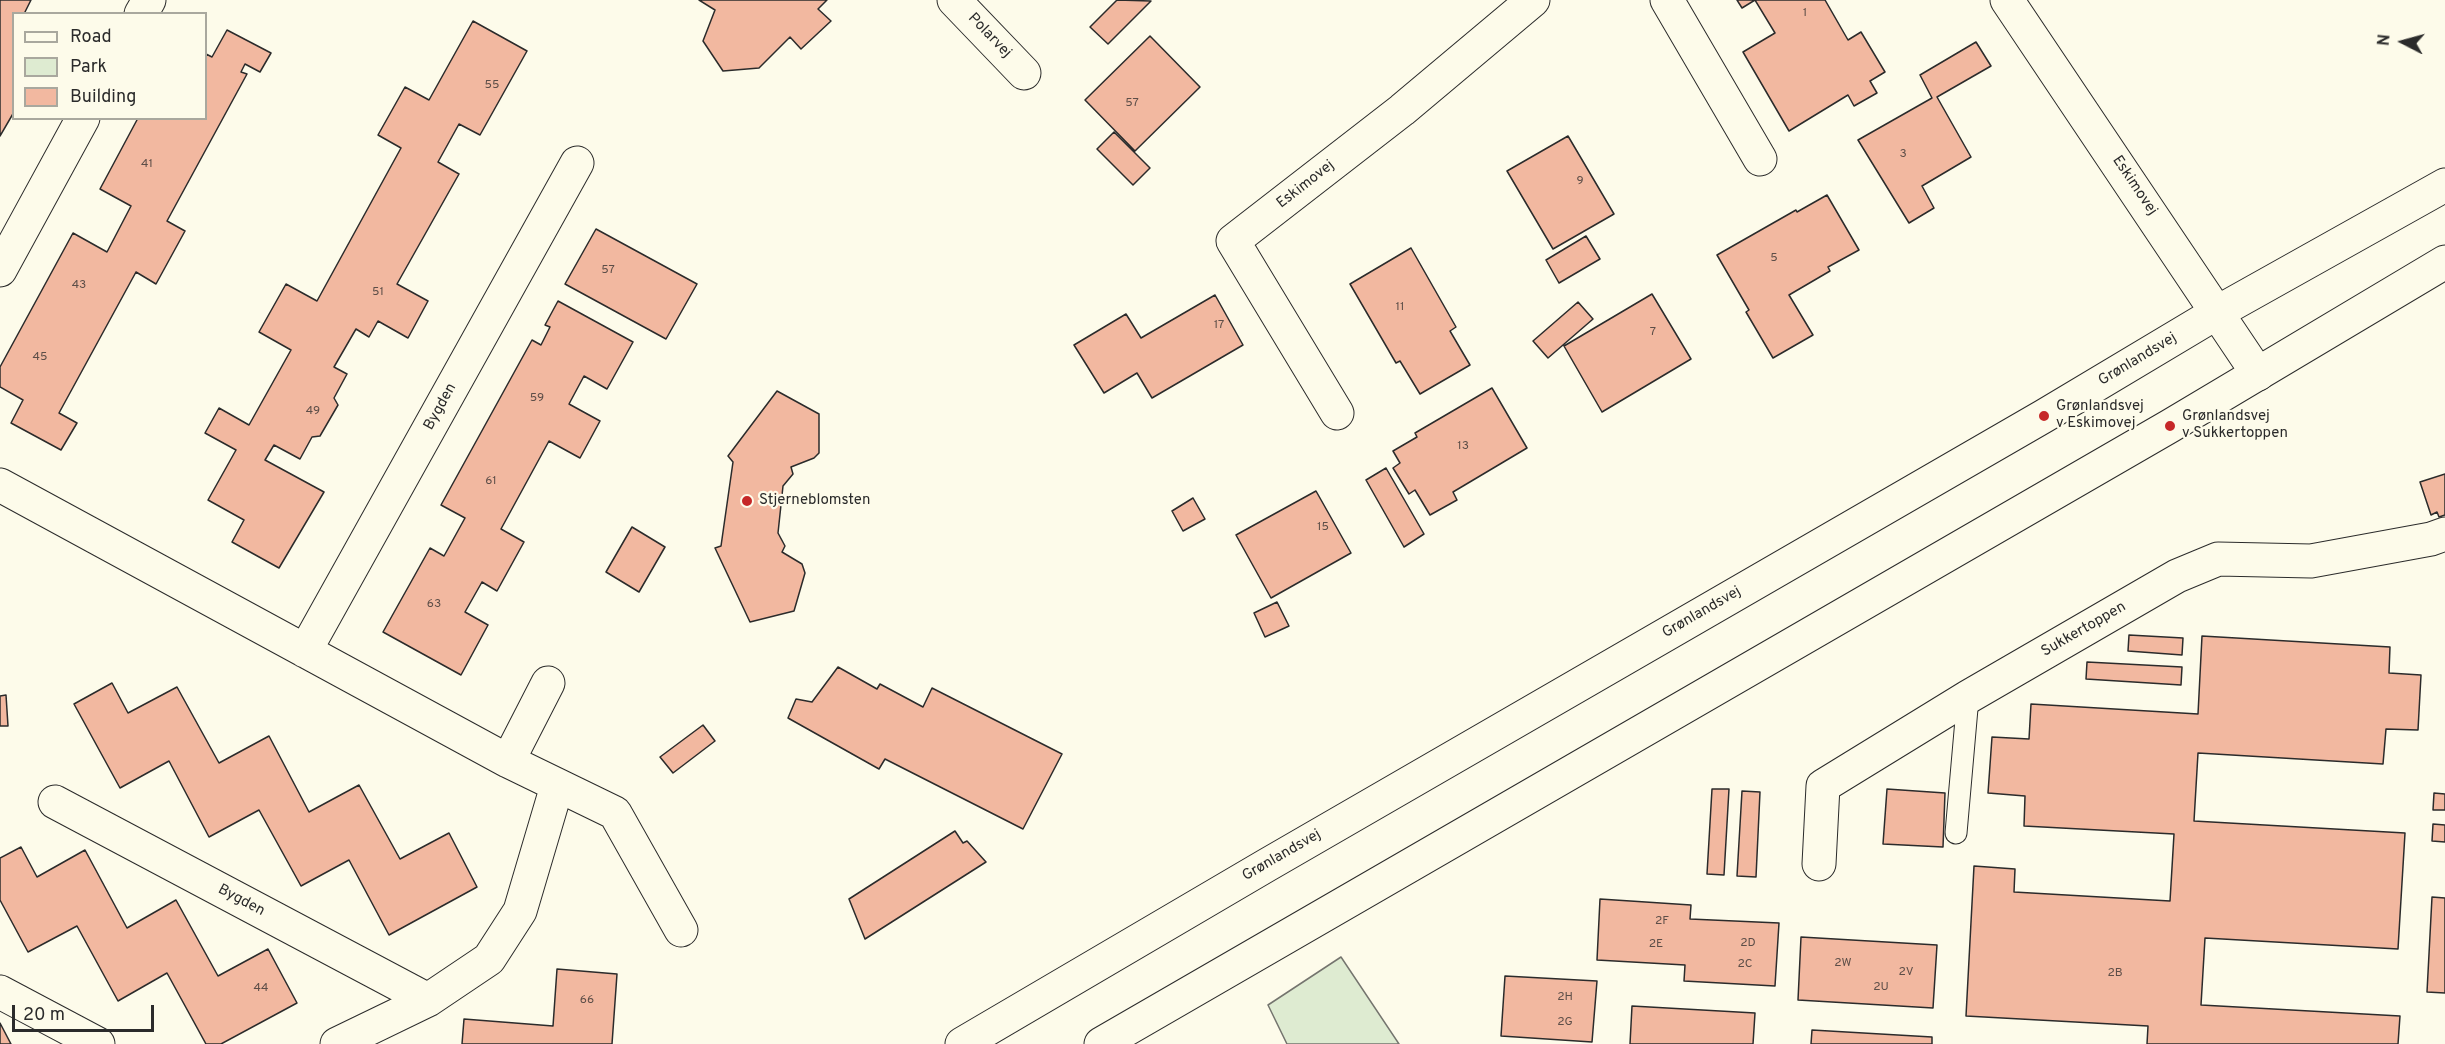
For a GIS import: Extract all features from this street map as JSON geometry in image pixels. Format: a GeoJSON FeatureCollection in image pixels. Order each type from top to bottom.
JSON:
{"type":"FeatureCollection","features":[{"type":"Feature","properties":{"kind":"street","name":"Polarvej"},"geometry":{"type":"LineString","coordinates":[[954,0],[1024,73]]}},
{"type":"Feature","properties":{"kind":"street","name":"Eskimovej"},"geometry":{"type":"LineString","coordinates":[[1338,413],[1233,242],[1402,110],[1533,0]]}},
{"type":"Feature","properties":{"kind":"street"},"geometry":{"type":"LineString","coordinates":[[1667,0],[1760,159]]}},
{"type":"Feature","properties":{"kind":"street","name":"Eskimovej"},"geometry":{"type":"LineString","coordinates":[[2007,0],[2258,374]]}},
{"type":"Feature","properties":{"kind":"street"},"geometry":{"type":"LineString","coordinates":[[0,270],[82,120]]}},
{"type":"Feature","properties":{"kind":"street","name":"Bygden"},"geometry":{"type":"LineString","coordinates":[[304,651],[577,163]]}},
{"type":"Feature","properties":{"kind":"street","name":"Grønlandsvej"},"geometry":{"type":"LineString","coordinates":[[962,1044],[2044,416],[2218,312],[2445,185]]}},
{"type":"Feature","properties":{"kind":"street"},"geometry":{"type":"LineString","coordinates":[[1101,1044],[2258,374],[2445,262]]}},
{"type":"Feature","properties":{"kind":"street"},"geometry":{"type":"LineString","coordinates":[[0,485],[508,760],[615,813],[681,930]]}},
{"type":"Feature","properties":{"kind":"street","name":"Sukkertoppen"},"geometry":{"type":"LineString","coordinates":[[1819,864],[1823,786],[1968,697],[2177,576],[2218,559],[2312,561],[2431,539],[2445,534]]}},
{"type":"Feature","properties":{"kind":"street"},"geometry":{"type":"LineString","coordinates":[[508,760],[548,683]]}},
{"type":"Feature","properties":{"kind":"street"},"geometry":{"type":"LineString","coordinates":[[337,1044],[428,1000],[489,959],[519,911],[557,786]]}},
{"type":"Feature","properties":{"kind":"street","name":"Bygden"},"geometry":{"type":"LineString","coordinates":[[55,802],[428,1000]]}},
{"type":"Feature","properties":{"kind":"street"},"geometry":{"type":"LineString","coordinates":[[0,992],[98,1044]]}},
{"type":"Feature","properties":{"kind":"lane"},"geometry":{"type":"LineString","coordinates":[[1956,832],[1968,697]]}},
{"type":"Feature","properties":{"kind":"green space"},"geometry":{"type":"Polygon","coordinates":[[[1341,957],[1399,1044],[1287,1044],[1268,1005],[1341,957]]]}},
{"type":"Feature","properties":{"kind":"building"},"geometry":{"type":"Polygon","coordinates":[[[0,0],[31,0],[25,12],[12,12],[12,115],[0,136],[0,0]]]}},
{"type":"Feature","properties":{"kind":"building"},"geometry":{"type":"Polygon","coordinates":[[[699,0],[827,0],[818,9],[831,21],[801,49],[790,37],[759,68],[723,71],[703,41],[715,10],[699,0]]]}},
{"type":"Feature","properties":{"kind":"building"},"geometry":{"type":"Polygon","coordinates":[[[1117,0],[1151,1],[1108,44],[1090,27],[1117,0]]]}},
{"type":"Feature","properties":{"kind":"building"},"geometry":{"type":"Polygon","coordinates":[[[1737,0],[1755,0],[1742,8],[1737,0]]]}},
{"type":"Feature","properties":{"kind":"building"},"geometry":{"type":"Polygon","coordinates":[[[1755,0],[1825,0],[1848,40],[1861,32],[1885,72],[1870,81],[1877,93],[1854,106],[1848,95],[1789,131],[1743,52],[1775,33],[1755,0]]]}},
{"type":"Feature","properties":{"kind":"building"},"geometry":{"type":"Polygon","coordinates":[[[473,21],[527,51],[480,135],[459,124],[438,162],[459,174],[397,284],[428,301],[408,338],[378,321],[369,337],[356,329],[334,367],[347,374],[334,398],[338,405],[320,436],[312,437],[300,459],[274,445],[265,460],[324,492],[279,568],[232,542],[244,520],[208,500],[236,450],[205,433],[219,408],[249,425],[291,350],[259,332],[286,284],[317,301],[401,148],[378,135],[405,87],[429,100],[473,21]]]}},
{"type":"Feature","properties":{"kind":"building"},"geometry":{"type":"Polygon","coordinates":[[[227,30],[271,53],[260,72],[245,64],[241,72],[247,74],[167,221],[185,231],[156,284],[136,272],[59,413],[77,423],[61,450],[11,423],[23,400],[0,387],[0,367],[73,233],[107,252],[131,206],[100,189],[137,120],[207,120],[207,54],[212,57],[227,30]]]}},
{"type":"Feature","properties":{"kind":"building"},"geometry":{"type":"Polygon","coordinates":[[[1150,36],[1200,87],[1135,151],[1085,100],[1150,36]]]}},
{"type":"Feature","properties":{"kind":"building"},"geometry":{"type":"Polygon","coordinates":[[[1976,42],[1991,66],[1937,97],[1971,157],[1922,186],[1934,208],[1909,223],[1858,140],[1932,98],[1920,75],[1976,42]]]}},
{"type":"Feature","properties":{"kind":"building"},"geometry":{"type":"Polygon","coordinates":[[[1114,132],[1150,168],[1133,185],[1097,149],[1114,132]]]}},
{"type":"Feature","properties":{"kind":"building"},"geometry":{"type":"Polygon","coordinates":[[[1568,136],[1614,214],[1553,249],[1507,171],[1568,136]]]}},
{"type":"Feature","properties":{"kind":"building"},"geometry":{"type":"Polygon","coordinates":[[[1827,195],[1859,250],[1828,267],[1830,271],[1789,295],[1813,335],[1773,358],[1746,312],[1749,310],[1717,255],[1827,195]]]}},
{"type":"Feature","properties":{"kind":"building"},"geometry":{"type":"Polygon","coordinates":[[[596,229],[697,284],[666,339],[565,284],[596,229]]]}},
{"type":"Feature","properties":{"kind":"building"},"geometry":{"type":"Polygon","coordinates":[[[1586,236],[1600,259],[1559,283],[1546,260],[1586,236]]]}},
{"type":"Feature","properties":{"kind":"building"},"geometry":{"type":"Polygon","coordinates":[[[1411,248],[1456,327],[1450,331],[1470,365],[1420,394],[1400,361],[1396,363],[1350,284],[1411,248]]]}},
{"type":"Feature","properties":{"kind":"building"},"geometry":{"type":"Polygon","coordinates":[[[1652,294],[1691,359],[1602,412],[1564,346],[1652,294]]]}},
{"type":"Feature","properties":{"kind":"building"},"geometry":{"type":"Polygon","coordinates":[[[1215,295],[1243,345],[1152,398],[1137,373],[1104,393],[1074,345],[1126,314],[1141,338],[1215,295]]]}},
{"type":"Feature","properties":{"kind":"building"},"geometry":{"type":"Polygon","coordinates":[[[558,301],[633,342],[607,389],[584,376],[569,404],[600,421],[580,458],[549,441],[501,529],[524,542],[497,591],[482,582],[465,612],[488,625],[461,675],[383,632],[430,548],[444,556],[465,518],[441,505],[532,340],[541,345],[550,327],[545,325],[558,301]]]}},
{"type":"Feature","properties":{"kind":"building"},"geometry":{"type":"Polygon","coordinates":[[[1578,302],[1593,319],[1548,358],[1533,341],[1578,302]]]}},
{"type":"Feature","properties":{"kind":"building"},"geometry":{"type":"Polygon","coordinates":[[[1492,388],[1527,448],[1453,492],[1457,500],[1430,515],[1415,490],[1409,494],[1393,468],[1400,463],[1393,451],[1417,437],[1415,433],[1492,388]]]}},
{"type":"Feature","properties":{"kind":"building"},"geometry":{"type":"Polygon","coordinates":[[[777,391],[819,414],[819,453],[814,458],[791,467],[793,474],[783,486],[778,533],[785,546],[782,552],[802,564],[805,573],[794,611],[750,622],[715,548],[721,546],[733,462],[728,456],[777,391]]]}},
{"type":"Feature","properties":{"kind":"building"},"geometry":{"type":"Polygon","coordinates":[[[1386,468],[1424,534],[1404,547],[1366,480],[1386,468]]]}},
{"type":"Feature","properties":{"kind":"building"},"geometry":{"type":"Polygon","coordinates":[[[2445,474],[2445,515],[2439,517],[2437,512],[2431,515],[2420,482],[2445,474]]]}},
{"type":"Feature","properties":{"kind":"building"},"geometry":{"type":"Polygon","coordinates":[[[1316,491],[1351,553],[1271,598],[1236,535],[1316,491]]]}},
{"type":"Feature","properties":{"kind":"building"},"geometry":{"type":"Polygon","coordinates":[[[1193,498],[1205,519],[1183,531],[1172,511],[1193,498]]]}},
{"type":"Feature","properties":{"kind":"building"},"geometry":{"type":"Polygon","coordinates":[[[632,527],[665,547],[639,592],[606,572],[632,527]]]}},
{"type":"Feature","properties":{"kind":"building"},"geometry":{"type":"Polygon","coordinates":[[[1277,602],[1289,626],[1265,637],[1254,613],[1277,602]]]}},
{"type":"Feature","properties":{"kind":"building"},"geometry":{"type":"Polygon","coordinates":[[[2129,635],[2183,638],[2182,655],[2128,651],[2129,635]]]}},
{"type":"Feature","properties":{"kind":"building"},"geometry":{"type":"Polygon","coordinates":[[[2202,636],[2390,647],[2389,673],[2421,675],[2418,730],[2386,729],[2383,764],[2198,753],[2194,821],[2405,833],[2398,949],[2205,938],[2201,1005],[2400,1016],[2398,1044],[2147,1044],[2148,1026],[1966,1016],[1974,866],[2015,869],[2014,892],[2170,901],[2174,834],[2024,826],[2025,796],[1988,793],[1992,737],[2029,739],[2031,704],[2198,714],[2202,636]]]}},
{"type":"Feature","properties":{"kind":"building"},"geometry":{"type":"Polygon","coordinates":[[[2087,662],[2182,667],[2181,685],[2086,679],[2087,662]]]}},
{"type":"Feature","properties":{"kind":"building"},"geometry":{"type":"Polygon","coordinates":[[[838,667],[877,689],[880,684],[923,707],[932,688],[1062,754],[1023,829],[885,759],[879,769],[788,718],[796,699],[812,702],[838,667]]]}},
{"type":"Feature","properties":{"kind":"building"},"geometry":{"type":"Polygon","coordinates":[[[112,683],[128,713],[177,687],[219,763],[269,736],[309,812],[359,785],[400,859],[449,833],[477,887],[389,935],[349,860],[301,886],[259,810],[209,837],[169,761],[120,788],[74,704],[112,683]]]}},
{"type":"Feature","properties":{"kind":"building"},"geometry":{"type":"Polygon","coordinates":[[[6,695],[8,726],[0,726],[0,696],[6,695]]]}},
{"type":"Feature","properties":{"kind":"building"},"geometry":{"type":"Polygon","coordinates":[[[703,725],[715,741],[673,773],[660,757],[703,725]]]}},
{"type":"Feature","properties":{"kind":"building"},"geometry":{"type":"Polygon","coordinates":[[[1712,789],[1729,789],[1724,875],[1707,874],[1712,789]]]}},
{"type":"Feature","properties":{"kind":"building"},"geometry":{"type":"Polygon","coordinates":[[[1887,789],[1945,793],[1943,847],[1883,844],[1887,789]]]}},
{"type":"Feature","properties":{"kind":"building"},"geometry":{"type":"Polygon","coordinates":[[[1742,791],[1760,792],[1756,877],[1737,876],[1742,791]]]}},
{"type":"Feature","properties":{"kind":"building"},"geometry":{"type":"Polygon","coordinates":[[[2434,793],[2445,794],[2445,810],[2433,810],[2434,793]]]}},
{"type":"Feature","properties":{"kind":"building"},"geometry":{"type":"Polygon","coordinates":[[[2433,824],[2445,825],[2445,842],[2432,841],[2433,824]]]}},
{"type":"Feature","properties":{"kind":"building"},"geometry":{"type":"Polygon","coordinates":[[[955,831],[963,843],[967,841],[986,862],[865,939],[849,899],[955,831]]]}},
{"type":"Feature","properties":{"kind":"building"},"geometry":{"type":"Polygon","coordinates":[[[21,847],[37,877],[85,850],[127,928],[176,900],[218,976],[268,949],[297,1003],[221,1044],[206,1044],[167,973],[118,1001],[77,926],[28,952],[0,900],[0,858],[21,847]]]}},
{"type":"Feature","properties":{"kind":"building"},"geometry":{"type":"Polygon","coordinates":[[[2432,897],[2445,898],[2445,993],[2427,992],[2432,897]]]}},
{"type":"Feature","properties":{"kind":"building"},"geometry":{"type":"Polygon","coordinates":[[[1600,899],[1691,905],[1690,919],[1779,923],[1775,986],[1684,981],[1685,965],[1597,960],[1600,899]]]}},
{"type":"Feature","properties":{"kind":"building"},"geometry":{"type":"Polygon","coordinates":[[[1801,937],[1937,945],[1933,1008],[1798,1000],[1801,937]]]}},
{"type":"Feature","properties":{"kind":"building"},"geometry":{"type":"Polygon","coordinates":[[[557,969],[617,974],[612,1044],[462,1044],[464,1019],[553,1026],[557,969]]]}},
{"type":"Feature","properties":{"kind":"building"},"geometry":{"type":"Polygon","coordinates":[[[1505,976],[1597,981],[1592,1042],[1501,1036],[1505,976]]]}},
{"type":"Feature","properties":{"kind":"building"},"geometry":{"type":"Polygon","coordinates":[[[1632,1006],[1755,1013],[1753,1044],[1630,1044],[1632,1006]]]}},
{"type":"Feature","properties":{"kind":"building"},"geometry":{"type":"Polygon","coordinates":[[[0,1023],[11,1044],[0,1044],[0,1023]]]}},
{"type":"Feature","properties":{"kind":"building"},"geometry":{"type":"Polygon","coordinates":[[[1812,1030],[1932,1037],[1932,1044],[1811,1044],[1812,1030]]]}},
{"type":"Feature","properties":{"kind":"place","name":"Grønlandsvej v Eskimovej"},"geometry":{"type":"Point","coordinates":[2044,416]}},
{"type":"Feature","properties":{"kind":"place","name":"Grønlandsvej v Sukkertoppen"},"geometry":{"type":"Point","coordinates":[2170,426]}},
{"type":"Feature","properties":{"kind":"place","name":"Stjerneblomsten"},"geometry":{"type":"Point","coordinates":[747,501]}}]}
